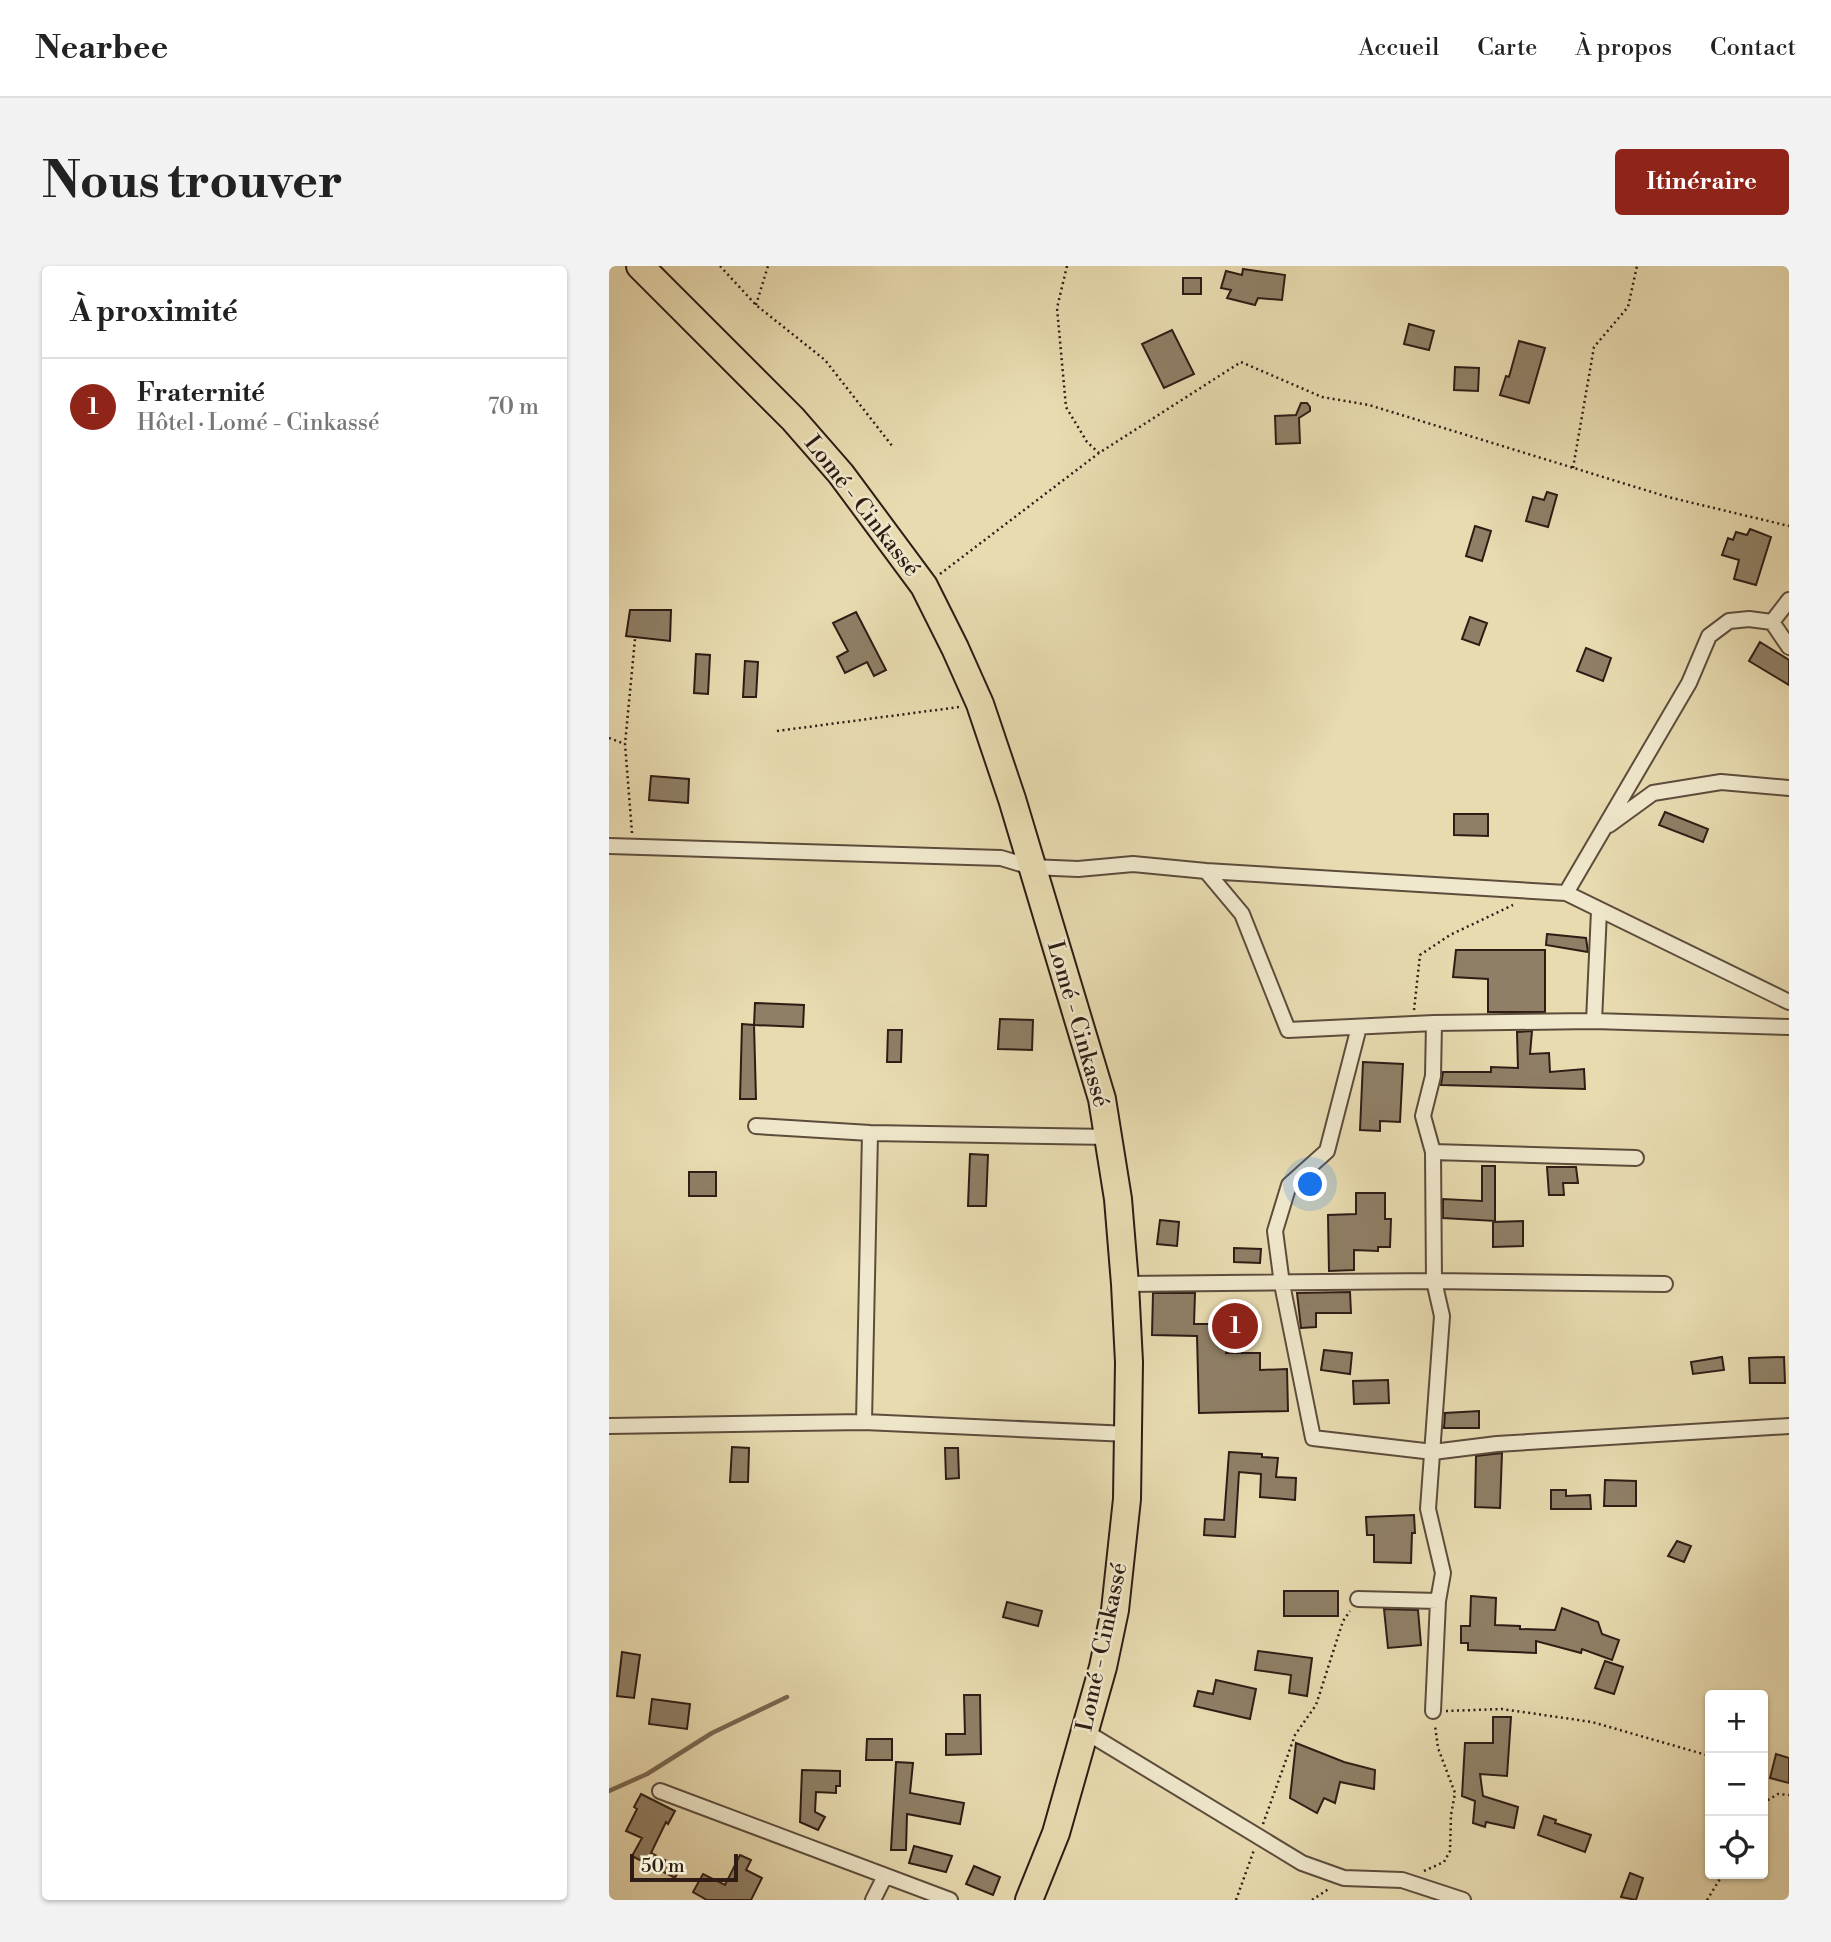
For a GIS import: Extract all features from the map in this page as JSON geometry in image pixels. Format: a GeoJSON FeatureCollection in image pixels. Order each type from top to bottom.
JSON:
{"type":"FeatureCollection","features":[{"type":"Feature","properties":{"kind":"highway","name":"Lomé - Cinkassé"},"geometry":{"type":"LineString","coordinates":[[640,266],[793,419],[841,474],[924,586],[980,704],[1012,799],[1089,1053],[1110,1137],[1118,1199],[1129,1362],[1127,1499],[1115,1610],[1086,1732],[1056,1833],[1030,1900]]}},
{"type":"Feature","properties":{"kind":"street"},"geometry":{"type":"LineString","coordinates":[[1772,622],[1789,600]]}},
{"type":"Feature","properties":{"kind":"street"},"geometry":{"type":"LineString","coordinates":[[1566,893],[1689,683],[1709,636],[1729,621],[1749,619],[1772,622],[1789,647]]}},
{"type":"Feature","properties":{"kind":"street"},"geometry":{"type":"LineString","coordinates":[[1605,827],[1653,793],[1721,782],[1789,788]]}},
{"type":"Feature","properties":{"kind":"street"},"geometry":{"type":"LineString","coordinates":[[609,846],[1001,858],[1031,866],[1078,869],[1133,864],[1206,871],[1566,893],[1789,1002]]}},
{"type":"Feature","properties":{"kind":"street"},"geometry":{"type":"LineString","coordinates":[[1206,871],[1242,914],[1288,1030],[1434,1023],[1594,1021],[1789,1027]]}},
{"type":"Feature","properties":{"kind":"street"},"geometry":{"type":"LineString","coordinates":[[1594,1021],[1599,911]]}},
{"type":"Feature","properties":{"kind":"street"},"geometry":{"type":"LineString","coordinates":[[1433,1711],[1438,1601],[1443,1573],[1428,1509],[1442,1316],[1434,1281],[1433,1152],[1423,1116],[1433,1076],[1434,1023]]}},
{"type":"Feature","properties":{"kind":"street"},"geometry":{"type":"LineString","coordinates":[[1359,1027],[1327,1151],[1289,1185],[1275,1231],[1282,1284],[1313,1438],[1433,1452],[1497,1444],[1789,1426]]}},
{"type":"Feature","properties":{"kind":"street"},"geometry":{"type":"LineString","coordinates":[[756,1126],[870,1133],[1110,1137]]}},
{"type":"Feature","properties":{"kind":"street"},"geometry":{"type":"LineString","coordinates":[[864,1422],[870,1133]]}},
{"type":"Feature","properties":{"kind":"street"},"geometry":{"type":"LineString","coordinates":[[1433,1152],[1636,1158]]}},
{"type":"Feature","properties":{"kind":"street"},"geometry":{"type":"LineString","coordinates":[[1125,1284],[1434,1281],[1665,1284]]}},
{"type":"Feature","properties":{"kind":"street"},"geometry":{"type":"LineString","coordinates":[[609,1426],[864,1422],[1129,1434]]}},
{"type":"Feature","properties":{"kind":"street"},"geometry":{"type":"LineString","coordinates":[[1358,1599],[1438,1601]]}},
{"type":"Feature","properties":{"kind":"street"},"geometry":{"type":"LineString","coordinates":[[1086,1732],[1260,1835],[1302,1863],[1345,1878],[1402,1880],[1463,1900]]}},
{"type":"Feature","properties":{"kind":"street"},"geometry":{"type":"LineString","coordinates":[[660,1791],[950,1900]]}},
{"type":"Feature","properties":{"kind":"street"},"geometry":{"type":"LineString","coordinates":[[873,1900],[885,1876]]}},
{"type":"Feature","properties":{"kind":"path"},"geometry":{"type":"LineString","coordinates":[[720,266],[756,305],[825,359],[893,447]]}},
{"type":"Feature","properties":{"kind":"path"},"geometry":{"type":"LineString","coordinates":[[756,305],[768,266]]}},
{"type":"Feature","properties":{"kind":"path"},"geometry":{"type":"LineString","coordinates":[[1067,266],[1058,308],[1066,407],[1087,442],[1099,453]]}},
{"type":"Feature","properties":{"kind":"path"},"geometry":{"type":"LineString","coordinates":[[1573,468],[1594,347],[1628,307],[1637,266]]}},
{"type":"Feature","properties":{"kind":"path"},"geometry":{"type":"LineString","coordinates":[[924,586],[1099,453],[1241,362],[1322,397],[1369,405],[1668,497],[1789,526]]}},
{"type":"Feature","properties":{"kind":"path"},"geometry":{"type":"LineString","coordinates":[[633,847],[625,744],[635,639]]}},
{"type":"Feature","properties":{"kind":"path"},"geometry":{"type":"LineString","coordinates":[[777,732],[980,704]]}},
{"type":"Feature","properties":{"kind":"path"},"geometry":{"type":"LineString","coordinates":[[609,738],[625,744]]}},
{"type":"Feature","properties":{"kind":"path"},"geometry":{"type":"LineString","coordinates":[[1413,1024],[1420,955],[1450,936],[1542,892]]}},
{"type":"Feature","properties":{"kind":"path"},"geometry":{"type":"LineString","coordinates":[[1236,1900],[1295,1735],[1316,1705],[1343,1621],[1358,1599]]}},
{"type":"Feature","properties":{"kind":"path"},"geometry":{"type":"LineString","coordinates":[[1402,1880],[1444,1862],[1450,1851],[1455,1793],[1438,1748],[1433,1711],[1502,1709],[1592,1722],[1705,1755]]}},
{"type":"Feature","properties":{"kind":"path"},"geometry":{"type":"LineString","coordinates":[[1768,1800],[1778,1794],[1789,1795]]}},
{"type":"Feature","properties":{"kind":"path"},"geometry":{"type":"LineString","coordinates":[[1707,1900],[1720,1879]]}},
{"type":"Feature","properties":{"kind":"building"},"geometry":{"type":"Polygon","coordinates":[[[1243,269],[1285,275],[1282,300],[1258,298],[1255,305],[1227,298],[1231,290],[1221,288],[1226,271],[1242,275],[1243,269]]]}},
{"type":"Feature","properties":{"kind":"building"},"geometry":{"type":"Polygon","coordinates":[[[1183,278],[1201,278],[1201,294],[1183,294],[1183,278]]]}},
{"type":"Feature","properties":{"kind":"building"},"geometry":{"type":"Polygon","coordinates":[[[1409,324],[1434,331],[1429,350],[1404,344],[1409,324]]]}},
{"type":"Feature","properties":{"kind":"building"},"geometry":{"type":"Polygon","coordinates":[[[1172,330],[1194,374],[1164,388],[1142,344],[1172,330]]]}},
{"type":"Feature","properties":{"kind":"building"},"geometry":{"type":"Polygon","coordinates":[[[1519,341],[1545,348],[1529,403],[1500,395],[1506,376],[1509,377],[1519,341]]]}},
{"type":"Feature","properties":{"kind":"building"},"geometry":{"type":"Polygon","coordinates":[[[1455,367],[1479,368],[1478,391],[1454,390],[1455,367]]]}},
{"type":"Feature","properties":{"kind":"building"},"geometry":{"type":"Polygon","coordinates":[[[1301,403],[1307,403],[1310,411],[1299,418],[1300,443],[1276,444],[1275,416],[1296,415],[1301,403]]]}},
{"type":"Feature","properties":{"kind":"building"},"geometry":{"type":"Polygon","coordinates":[[[1547,492],[1557,495],[1548,527],[1526,521],[1533,497],[1544,500],[1547,492]]]}},
{"type":"Feature","properties":{"kind":"building"},"geometry":{"type":"Polygon","coordinates":[[[1475,526],[1491,531],[1482,561],[1466,556],[1475,526]]]}},
{"type":"Feature","properties":{"kind":"building"},"geometry":{"type":"Polygon","coordinates":[[[1750,529],[1771,537],[1756,585],[1734,579],[1739,560],[1722,555],[1728,538],[1733,540],[1736,532],[1747,535],[1750,529]]]}},
{"type":"Feature","properties":{"kind":"building"},"geometry":{"type":"Polygon","coordinates":[[[630,610],[671,610],[670,641],[626,636],[630,610]]]}},
{"type":"Feature","properties":{"kind":"building"},"geometry":{"type":"Polygon","coordinates":[[[856,612],[886,670],[874,676],[867,662],[845,673],[837,657],[848,651],[833,623],[856,612]]]}},
{"type":"Feature","properties":{"kind":"building"},"geometry":{"type":"Polygon","coordinates":[[[1470,617],[1487,623],[1479,645],[1462,639],[1470,617]]]}},
{"type":"Feature","properties":{"kind":"building"},"geometry":{"type":"Polygon","coordinates":[[[1760,642],[1789,660],[1789,685],[1749,661],[1760,642]]]}},
{"type":"Feature","properties":{"kind":"building"},"geometry":{"type":"Polygon","coordinates":[[[1586,648],[1611,658],[1603,681],[1577,671],[1586,648]]]}},
{"type":"Feature","properties":{"kind":"building"},"geometry":{"type":"Polygon","coordinates":[[[696,654],[710,655],[708,694],[694,693],[696,654]]]}},
{"type":"Feature","properties":{"kind":"building"},"geometry":{"type":"Polygon","coordinates":[[[745,661],[758,662],[756,697],[743,697],[745,661]]]}},
{"type":"Feature","properties":{"kind":"building"},"geometry":{"type":"Polygon","coordinates":[[[651,776],[689,779],[688,803],[649,800],[651,776]]]}},
{"type":"Feature","properties":{"kind":"building"},"geometry":{"type":"Polygon","coordinates":[[[1665,812],[1708,829],[1703,842],[1659,825],[1665,812]]]}},
{"type":"Feature","properties":{"kind":"building"},"geometry":{"type":"Polygon","coordinates":[[[1454,814],[1488,814],[1488,836],[1454,835],[1454,814]]]}},
{"type":"Feature","properties":{"kind":"building"},"geometry":{"type":"Polygon","coordinates":[[[1547,934],[1586,938],[1588,952],[1546,945],[1547,934]]]}},
{"type":"Feature","properties":{"kind":"building"},"geometry":{"type":"Polygon","coordinates":[[[1456,950],[1545,950],[1545,1012],[1488,1012],[1488,979],[1453,977],[1456,950]]]}},
{"type":"Feature","properties":{"kind":"building"},"geometry":{"type":"Polygon","coordinates":[[[755,1003],[804,1005],[803,1027],[754,1025],[755,1003]]]}},
{"type":"Feature","properties":{"kind":"building"},"geometry":{"type":"Polygon","coordinates":[[[1000,1019],[1033,1020],[1032,1050],[998,1049],[1000,1019]]]}},
{"type":"Feature","properties":{"kind":"building"},"geometry":{"type":"Polygon","coordinates":[[[742,1024],[754,1025],[756,1099],[740,1099],[742,1024]]]}},
{"type":"Feature","properties":{"kind":"building"},"geometry":{"type":"Polygon","coordinates":[[[888,1030],[902,1030],[901,1062],[887,1062],[888,1030]]]}},
{"type":"Feature","properties":{"kind":"building"},"geometry":{"type":"Polygon","coordinates":[[[1532,1031],[1530,1054],[1549,1053],[1550,1072],[1584,1069],[1585,1089],[1441,1085],[1443,1072],[1491,1072],[1491,1067],[1518,1068],[1517,1032],[1532,1031]]]}},
{"type":"Feature","properties":{"kind":"building"},"geometry":{"type":"Polygon","coordinates":[[[1363,1062],[1403,1064],[1400,1122],[1380,1121],[1380,1131],[1360,1130],[1363,1062]]]}},
{"type":"Feature","properties":{"kind":"building"},"geometry":{"type":"Polygon","coordinates":[[[970,1154],[988,1155],[986,1206],[968,1206],[970,1154]]]}},
{"type":"Feature","properties":{"kind":"building"},"geometry":{"type":"Polygon","coordinates":[[[1482,1166],[1495,1166],[1495,1221],[1443,1218],[1443,1199],[1482,1201],[1482,1166]]]}},
{"type":"Feature","properties":{"kind":"building"},"geometry":{"type":"Polygon","coordinates":[[[1547,1167],[1576,1167],[1578,1183],[1563,1183],[1564,1195],[1549,1195],[1547,1167]]]}},
{"type":"Feature","properties":{"kind":"building"},"geometry":{"type":"Polygon","coordinates":[[[689,1172],[716,1172],[716,1196],[689,1196],[689,1172]]]}},
{"type":"Feature","properties":{"kind":"building"},"geometry":{"type":"Polygon","coordinates":[[[1356,1193],[1385,1193],[1385,1219],[1391,1219],[1390,1247],[1378,1247],[1378,1251],[1354,1250],[1354,1270],[1329,1271],[1328,1215],[1356,1214],[1356,1193]]]}},
{"type":"Feature","properties":{"kind":"building"},"geometry":{"type":"Polygon","coordinates":[[[1160,1220],[1179,1222],[1177,1246],[1157,1244],[1160,1220]]]}},
{"type":"Feature","properties":{"kind":"building"},"geometry":{"type":"Polygon","coordinates":[[[1523,1221],[1523,1246],[1493,1247],[1493,1222],[1523,1221]]]}},
{"type":"Feature","properties":{"kind":"building"},"geometry":{"type":"Polygon","coordinates":[[[1234,1248],[1261,1249],[1260,1263],[1234,1262],[1234,1248]]]}},
{"type":"Feature","properties":{"kind":"building"},"geometry":{"type":"Polygon","coordinates":[[[1350,1292],[1351,1313],[1316,1313],[1316,1327],[1301,1328],[1297,1293],[1350,1292]]]}},
{"type":"Feature","properties":{"kind":"building"},"geometry":{"type":"Polygon","coordinates":[[[1153,1293],[1195,1293],[1194,1324],[1226,1324],[1226,1353],[1260,1353],[1260,1370],[1287,1369],[1288,1411],[1199,1413],[1197,1336],[1152,1335],[1153,1293]]]}},
{"type":"Feature","properties":{"kind":"building"},"geometry":{"type":"Polygon","coordinates":[[[1324,1350],[1352,1353],[1350,1374],[1321,1370],[1324,1350]]]}},
{"type":"Feature","properties":{"kind":"building"},"geometry":{"type":"Polygon","coordinates":[[[1722,1357],[1724,1370],[1693,1374],[1691,1362],[1722,1357]]]}},
{"type":"Feature","properties":{"kind":"building"},"geometry":{"type":"Polygon","coordinates":[[[1784,1357],[1785,1383],[1750,1383],[1749,1358],[1784,1357]]]}},
{"type":"Feature","properties":{"kind":"building"},"geometry":{"type":"Polygon","coordinates":[[[1388,1380],[1389,1403],[1354,1404],[1353,1381],[1388,1380]]]}},
{"type":"Feature","properties":{"kind":"building"},"geometry":{"type":"Polygon","coordinates":[[[1479,1411],[1479,1428],[1444,1428],[1445,1413],[1479,1411]]]}},
{"type":"Feature","properties":{"kind":"building"},"geometry":{"type":"Polygon","coordinates":[[[732,1447],[749,1448],[748,1482],[730,1482],[732,1447]]]}},
{"type":"Feature","properties":{"kind":"building"},"geometry":{"type":"Polygon","coordinates":[[[945,1448],[958,1448],[959,1478],[946,1479],[945,1448]]]}},
{"type":"Feature","properties":{"kind":"building"},"geometry":{"type":"Polygon","coordinates":[[[1229,1452],[1278,1458],[1276,1477],[1296,1478],[1295,1500],[1260,1497],[1261,1474],[1239,1472],[1235,1537],[1204,1535],[1205,1519],[1224,1520],[1229,1452]]]}},
{"type":"Feature","properties":{"kind":"building"},"geometry":{"type":"Polygon","coordinates":[[[1502,1453],[1500,1508],[1475,1507],[1476,1456],[1502,1453]]]}},
{"type":"Feature","properties":{"kind":"building"},"geometry":{"type":"Polygon","coordinates":[[[1605,1480],[1636,1481],[1636,1506],[1604,1506],[1605,1480]]]}},
{"type":"Feature","properties":{"kind":"building"},"geometry":{"type":"Polygon","coordinates":[[[1551,1490],[1566,1490],[1566,1496],[1590,1495],[1591,1509],[1551,1509],[1551,1490]]]}},
{"type":"Feature","properties":{"kind":"building"},"geometry":{"type":"Polygon","coordinates":[[[1414,1515],[1415,1533],[1412,1533],[1411,1563],[1374,1562],[1374,1535],[1367,1535],[1366,1517],[1414,1515]]]}},
{"type":"Feature","properties":{"kind":"building"},"geometry":{"type":"Polygon","coordinates":[[[1677,1541],[1691,1546],[1684,1562],[1668,1556],[1677,1541]]]}},
{"type":"Feature","properties":{"kind":"building"},"geometry":{"type":"Polygon","coordinates":[[[1284,1591],[1338,1591],[1338,1616],[1284,1616],[1284,1591]]]}},
{"type":"Feature","properties":{"kind":"building"},"geometry":{"type":"Polygon","coordinates":[[[1471,1596],[1496,1598],[1495,1625],[1555,1630],[1562,1608],[1598,1622],[1602,1634],[1619,1640],[1612,1660],[1582,1649],[1581,1653],[1536,1641],[1536,1653],[1468,1650],[1468,1643],[1461,1643],[1461,1626],[1470,1626],[1471,1596]]]}},
{"type":"Feature","properties":{"kind":"building"},"geometry":{"type":"Polygon","coordinates":[[[1007,1602],[1042,1611],[1038,1626],[1003,1617],[1007,1602]]]}},
{"type":"Feature","properties":{"kind":"building"},"geometry":{"type":"Polygon","coordinates":[[[1384,1609],[1418,1610],[1421,1645],[1388,1648],[1384,1609]]]}},
{"type":"Feature","properties":{"kind":"building"},"geometry":{"type":"Polygon","coordinates":[[[1258,1651],[1312,1658],[1307,1696],[1289,1693],[1291,1675],[1255,1670],[1258,1651]]]}},
{"type":"Feature","properties":{"kind":"building"},"geometry":{"type":"Polygon","coordinates":[[[622,1652],[640,1655],[634,1698],[617,1696],[622,1652]]]}},
{"type":"Feature","properties":{"kind":"building"},"geometry":{"type":"Polygon","coordinates":[[[1605,1661],[1623,1667],[1614,1694],[1595,1688],[1605,1661]]]}},
{"type":"Feature","properties":{"kind":"building"},"geometry":{"type":"Polygon","coordinates":[[[1216,1680],[1256,1689],[1250,1719],[1194,1706],[1198,1691],[1213,1694],[1216,1680]]]}},
{"type":"Feature","properties":{"kind":"building"},"geometry":{"type":"Polygon","coordinates":[[[964,1695],[980,1695],[981,1754],[946,1755],[946,1734],[965,1734],[964,1695]]]}},
{"type":"Feature","properties":{"kind":"building"},"geometry":{"type":"Polygon","coordinates":[[[652,1699],[690,1704],[687,1729],[649,1724],[652,1699]]]}},
{"type":"Feature","properties":{"kind":"building"},"geometry":{"type":"Polygon","coordinates":[[[1493,1717],[1511,1717],[1507,1776],[1480,1774],[1483,1796],[1518,1807],[1514,1828],[1486,1822],[1485,1827],[1473,1823],[1475,1801],[1462,1796],[1465,1743],[1493,1743],[1493,1717]]]}},
{"type":"Feature","properties":{"kind":"building"},"geometry":{"type":"Polygon","coordinates":[[[867,1739],[892,1739],[892,1760],[866,1760],[867,1739]]]}},
{"type":"Feature","properties":{"kind":"building"},"geometry":{"type":"Polygon","coordinates":[[[1296,1743],[1344,1762],[1375,1770],[1374,1789],[1340,1782],[1335,1803],[1324,1798],[1317,1813],[1290,1798],[1296,1743]]]}},
{"type":"Feature","properties":{"kind":"building"},"geometry":{"type":"Polygon","coordinates":[[[1776,1754],[1789,1758],[1789,1783],[1770,1778],[1776,1754]]]}},
{"type":"Feature","properties":{"kind":"building"},"geometry":{"type":"Polygon","coordinates":[[[896,1762],[913,1763],[910,1793],[964,1803],[960,1824],[907,1814],[906,1850],[891,1850],[896,1762]]]}},
{"type":"Feature","properties":{"kind":"building"},"geometry":{"type":"Polygon","coordinates":[[[802,1770],[840,1771],[840,1786],[836,1786],[836,1793],[816,1792],[815,1812],[825,1817],[818,1830],[800,1822],[802,1770]]]}},
{"type":"Feature","properties":{"kind":"building"},"geometry":{"type":"Polygon","coordinates":[[[641,1794],[675,1811],[668,1824],[666,1822],[651,1853],[680,1868],[675,1878],[632,1856],[642,1838],[626,1831],[641,1794]]]}},
{"type":"Feature","properties":{"kind":"building"},"geometry":{"type":"Polygon","coordinates":[[[1544,1816],[1556,1820],[1555,1823],[1591,1835],[1585,1852],[1538,1835],[1544,1816]]]}},
{"type":"Feature","properties":{"kind":"building"},"geometry":{"type":"Polygon","coordinates":[[[914,1846],[952,1856],[946,1872],[909,1863],[914,1846]]]}},
{"type":"Feature","properties":{"kind":"building"},"geometry":{"type":"Polygon","coordinates":[[[740,1855],[751,1860],[746,1870],[762,1878],[751,1900],[707,1900],[693,1892],[703,1874],[725,1885],[740,1855]]]}},
{"type":"Feature","properties":{"kind":"building"},"geometry":{"type":"Polygon","coordinates":[[[974,1866],[1000,1877],[993,1895],[966,1884],[974,1866]]]}},
{"type":"Feature","properties":{"kind":"building"},"geometry":{"type":"Polygon","coordinates":[[[1630,1873],[1643,1878],[1636,1900],[1621,1897],[1630,1873]]]}},
{"type":"Feature","properties":{"kind":"waterway"},"geometry":{"type":"LineString","coordinates":[[609,1791],[647,1774],[712,1733],[787,1697]]}},
{"type":"Feature","properties":{"kind":"place","name":"Fraternité"},"geometry":{"type":"Point","coordinates":[1235,1326]}}]}
